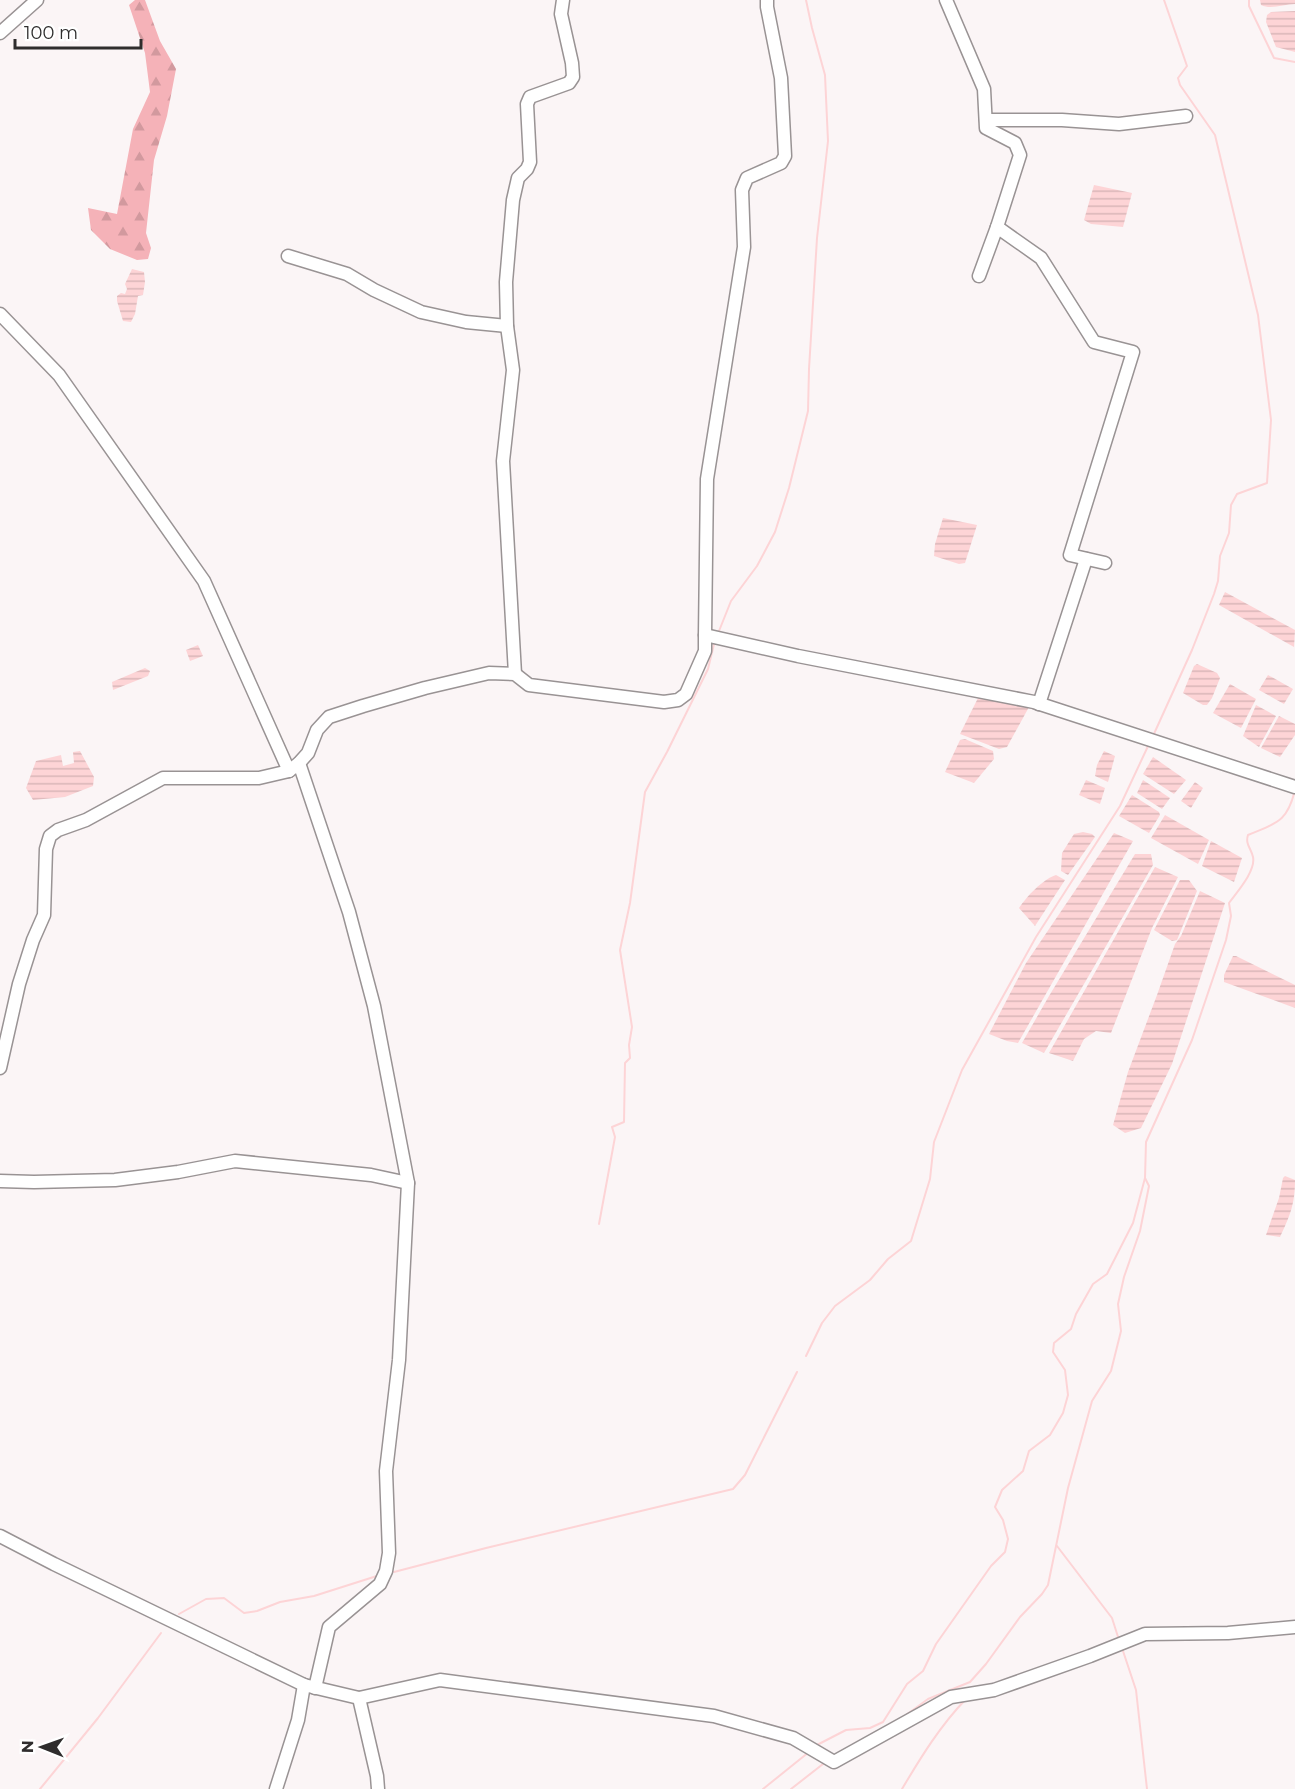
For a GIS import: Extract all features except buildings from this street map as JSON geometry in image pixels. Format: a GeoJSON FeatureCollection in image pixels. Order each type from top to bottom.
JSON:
{"type":"FeatureCollection","features":[{"type":"Feature","properties":{"kind":"street"},"geometry":{"type":"LineString","coordinates":[[0,33],[37,0]]}},
{"type":"Feature","properties":{"kind":"street"},"geometry":{"type":"LineString","coordinates":[[515,674],[503,461],[513,370],[507,326],[506,282],[513,200],[518,178],[528,169],[530,162],[527,104],[530,97],[569,83],[573,77],[561,14],[563,0]]}},
{"type":"Feature","properties":{"kind":"street"},"geometry":{"type":"LineString","coordinates":[[0,1068],[19,984],[33,940],[44,915],[46,849],[50,836],[58,830],[86,820],[163,778],[259,778],[294,767],[308,753],[317,730],[329,717],[425,687],[489,673],[515,674],[529,685],[664,702],[678,700],[686,694],[705,651],[707,479],[744,247],[742,190],[747,178],[781,163],[784,156],[782,78],[767,0]]}},
{"type":"Feature","properties":{"kind":"street"},"geometry":{"type":"LineString","coordinates":[[946,0],[984,89],[986,128],[1015,143],[1020,155],[979,276]]}},
{"type":"Feature","properties":{"kind":"street"},"geometry":{"type":"LineString","coordinates":[[986,120],[1062,120],[1119,124],[1186,117]]}},
{"type":"Feature","properties":{"kind":"street"},"geometry":{"type":"LineString","coordinates":[[997,227],[1041,258],[1094,342],[1133,352],[1070,555],[1105,563]]}},
{"type":"Feature","properties":{"kind":"street"},"geometry":{"type":"LineString","coordinates":[[288,256],[347,274],[374,290],[421,312],[466,322],[507,326]]}},
{"type":"Feature","properties":{"kind":"street"},"geometry":{"type":"LineString","coordinates":[[0,314],[59,375],[204,581],[294,767],[349,912],[374,1006],[408,1183],[399,1360],[386,1471],[389,1553],[386,1571],[380,1584],[329,1628],[276,1789]]}},
{"type":"Feature","properties":{"kind":"street"},"geometry":{"type":"LineString","coordinates":[[1040,704],[1086,559]]}},
{"type":"Feature","properties":{"kind":"street"},"geometry":{"type":"LineString","coordinates":[[705,635],[798,656],[1040,704],[1293,786]]}},
{"type":"Feature","properties":{"kind":"street"},"geometry":{"type":"LineString","coordinates":[[0,1181],[116,1180],[178,1172],[235,1161],[371,1175],[408,1183]]}},
{"type":"Feature","properties":{"kind":"street"},"geometry":{"type":"LineString","coordinates":[[0,1536],[310,1687],[359,1698],[440,1680],[714,1716],[793,1738],[834,1762],[951,1697],[994,1690],[1145,1634],[1228,1633],[1295,1627]]}},
{"type":"Feature","properties":{"kind":"street"},"geometry":{"type":"LineString","coordinates":[[359,1698],[378,1789]]}},
{"type":"Feature","properties":{"kind":"green space"},"geometry":{"type":"Polygon","coordinates":[[[135,0],[145,0],[160,41],[176,69],[167,116],[154,160],[146,233],[151,248],[148,259],[137,260],[110,249],[91,230],[88,208],[117,214],[133,129],[150,92],[145,53],[129,5],[135,0]]]}},
{"type":"Feature","properties":{"kind":"shaded area"},"geometry":{"type":"Polygon","coordinates":[[[1260,0],[1295,0],[1295,4],[1269,7],[1261,5],[1260,0]]]}},
{"type":"Feature","properties":{"kind":"shaded area"},"geometry":{"type":"Polygon","coordinates":[[[1295,11],[1295,52],[1276,47],[1266,22],[1267,15],[1271,12],[1295,11]]]}},
{"type":"Feature","properties":{"kind":"shaded area"},"geometry":{"type":"Polygon","coordinates":[[[1094,185],[1132,193],[1123,227],[1091,224],[1084,220],[1094,185]]]}},
{"type":"Feature","properties":{"kind":"shaded area"},"geometry":{"type":"Polygon","coordinates":[[[132,269],[144,272],[145,282],[143,295],[138,296],[131,322],[123,321],[117,296],[121,293],[125,294],[127,289],[125,284],[132,269]]]}},
{"type":"Feature","properties":{"kind":"shaded area"},"geometry":{"type":"Polygon","coordinates":[[[943,518],[977,525],[965,563],[959,564],[934,556],[943,518]]]}},
{"type":"Feature","properties":{"kind":"shaded area"},"geometry":{"type":"Polygon","coordinates":[[[1225,592],[1295,630],[1294,647],[1219,605],[1225,592]]]}},
{"type":"Feature","properties":{"kind":"shaded area"},"geometry":{"type":"Polygon","coordinates":[[[198,645],[203,656],[190,661],[186,650],[198,645]]]}},
{"type":"Feature","properties":{"kind":"shaded area"},"geometry":{"type":"Polygon","coordinates":[[[1197,664],[1217,673],[1220,678],[1207,705],[1183,693],[1194,666],[1197,664]]]}},
{"type":"Feature","properties":{"kind":"shaded area"},"geometry":{"type":"Polygon","coordinates":[[[145,668],[150,671],[148,676],[113,690],[112,682],[145,668]]]}},
{"type":"Feature","properties":{"kind":"shaded area"},"geometry":{"type":"Polygon","coordinates":[[[1268,675],[1293,689],[1284,704],[1259,690],[1268,675]]]}},
{"type":"Feature","properties":{"kind":"shaded area"},"geometry":{"type":"Polygon","coordinates":[[[1230,684],[1256,699],[1241,728],[1213,713],[1230,684]]]}},
{"type":"Feature","properties":{"kind":"shaded area"},"geometry":{"type":"Polygon","coordinates":[[[980,694],[1029,707],[1007,747],[999,749],[960,734],[980,694]]]}},
{"type":"Feature","properties":{"kind":"shaded area"},"geometry":{"type":"Polygon","coordinates":[[[1256,705],[1276,716],[1259,747],[1243,736],[1256,705]]]}},
{"type":"Feature","properties":{"kind":"shaded area"},"geometry":{"type":"Polygon","coordinates":[[[1279,716],[1295,724],[1295,735],[1280,757],[1261,748],[1279,716]]]}},
{"type":"Feature","properties":{"kind":"shaded area"},"geometry":{"type":"Polygon","coordinates":[[[965,739],[993,751],[994,759],[974,783],[945,772],[960,740],[965,739]]]}},
{"type":"Feature","properties":{"kind":"shaded area"},"geometry":{"type":"Polygon","coordinates":[[[80,751],[94,777],[93,786],[65,797],[33,800],[26,788],[36,761],[61,755],[63,766],[74,763],[73,752],[80,751]]]}},
{"type":"Feature","properties":{"kind":"shaded area"},"geometry":{"type":"Polygon","coordinates":[[[1104,751],[1115,756],[1108,782],[1095,776],[1097,765],[1104,751]]]}},
{"type":"Feature","properties":{"kind":"shaded area"},"geometry":{"type":"Polygon","coordinates":[[[1153,757],[1186,780],[1174,794],[1143,774],[1153,757]]]}},
{"type":"Feature","properties":{"kind":"shaded area"},"geometry":{"type":"Polygon","coordinates":[[[1086,780],[1105,788],[1100,804],[1079,795],[1086,780]]]}},
{"type":"Feature","properties":{"kind":"shaded area"},"geometry":{"type":"Polygon","coordinates":[[[1143,780],[1170,798],[1162,809],[1137,793],[1143,780]]]}},
{"type":"Feature","properties":{"kind":"shaded area"},"geometry":{"type":"Polygon","coordinates":[[[1195,782],[1203,788],[1191,808],[1181,801],[1195,782]]]}},
{"type":"Feature","properties":{"kind":"shaded area"},"geometry":{"type":"Polygon","coordinates":[[[1132,795],[1159,812],[1160,815],[1149,833],[1119,816],[1132,795]]]}},
{"type":"Feature","properties":{"kind":"shaded area"},"geometry":{"type":"Polygon","coordinates":[[[1165,815],[1209,840],[1198,864],[1151,838],[1165,815]]]}},
{"type":"Feature","properties":{"kind":"shaded area"},"geometry":{"type":"Polygon","coordinates":[[[1083,832],[1095,837],[1068,875],[1061,871],[1062,853],[1074,834],[1083,832]]]}},
{"type":"Feature","properties":{"kind":"shaded area"},"geometry":{"type":"Polygon","coordinates":[[[1114,833],[1133,841],[1018,1043],[989,1034],[1026,963],[1114,833]]]}},
{"type":"Feature","properties":{"kind":"shaded area"},"geometry":{"type":"Polygon","coordinates":[[[1211,841],[1242,858],[1234,882],[1202,866],[1211,841]]]}},
{"type":"Feature","properties":{"kind":"shaded area"},"geometry":{"type":"Polygon","coordinates":[[[1135,854],[1151,854],[1153,865],[1044,1053],[1022,1043],[1049,996],[1135,854]]]}},
{"type":"Feature","properties":{"kind":"shaded area"},"geometry":{"type":"Polygon","coordinates":[[[1155,867],[1178,877],[1152,928],[1111,1033],[1096,1031],[1084,1039],[1073,1061],[1049,1053],[1155,867]]]}},
{"type":"Feature","properties":{"kind":"shaded area"},"geometry":{"type":"Polygon","coordinates":[[[1056,875],[1065,880],[1035,926],[1019,908],[1035,889],[1056,875]]]}},
{"type":"Feature","properties":{"kind":"shaded area"},"geometry":{"type":"Polygon","coordinates":[[[1180,880],[1189,880],[1197,891],[1177,940],[1172,941],[1154,930],[1180,880]]]}},
{"type":"Feature","properties":{"kind":"shaded area"},"geometry":{"type":"Polygon","coordinates":[[[1200,891],[1225,903],[1172,1064],[1141,1128],[1125,1133],[1113,1125],[1128,1072],[1175,944],[1181,936],[1200,891]]]}},
{"type":"Feature","properties":{"kind":"shaded area"},"geometry":{"type":"Polygon","coordinates":[[[1233,956],[1295,985],[1295,1008],[1224,982],[1224,975],[1233,956]]]}},
{"type":"Feature","properties":{"kind":"shaded area"},"geometry":{"type":"Polygon","coordinates":[[[1285,1176],[1295,1180],[1294,1196],[1287,1223],[1280,1237],[1266,1235],[1279,1198],[1283,1178],[1285,1176]]]}},
{"type":"Feature","properties":{"kind":"waterway"},"geometry":{"type":"LineString","coordinates":[[719,631],[731,601],[757,566],[775,532],[789,488],[808,411],[817,238],[828,141],[825,75],[806,0]]}},
{"type":"Feature","properties":{"kind":"waterway"},"geometry":{"type":"LineString","coordinates":[[1153,736],[1192,650],[1214,594],[1218,581],[1220,556],[1229,533],[1231,505],[1237,494],[1267,483],[1271,420],[1258,315],[1215,135],[1180,85],[1178,78],[1187,66],[1164,0]]}},
{"type":"Feature","properties":{"kind":"waterway"},"geometry":{"type":"LineString","coordinates":[[1249,0],[1249,6],[1274,58],[1295,62]]}},
{"type":"Feature","properties":{"kind":"waterway"},"geometry":{"type":"LineString","coordinates":[[599,1224],[615,1137],[612,1127],[624,1122],[625,1063],[630,1058],[629,1045],[632,1027],[620,950],[630,903],[645,792],[708,669],[715,640]]}},
{"type":"Feature","properties":{"kind":"waterway"},"geometry":{"type":"LineString","coordinates":[[806,1356],[822,1323],[835,1306],[870,1280],[888,1259],[911,1241],[930,1179],[934,1142],[962,1070],[1036,937],[1120,806],[1149,744]]}},
{"type":"Feature","properties":{"kind":"waterway"},"geometry":{"type":"LineString","coordinates":[[815,1746],[846,1730],[870,1728],[883,1722],[907,1684],[923,1671],[936,1644],[991,1566],[1005,1552],[1008,1539],[1003,1520],[995,1507],[1002,1490],[1023,1471],[1029,1451],[1050,1435],[1063,1413],[1068,1395],[1065,1370],[1053,1352],[1054,1343],[1071,1329],[1076,1314],[1093,1284],[1107,1274],[1133,1223],[1145,1178],[1146,1142],[1192,1040],[1226,940],[1231,916],[1229,903],[1252,869],[1253,857],[1248,844],[1248,835],[1266,828],[1284,816],[1295,790]]}},
{"type":"Feature","properties":{"kind":"waterway"},"geometry":{"type":"LineString","coordinates":[[906,1715],[928,1699],[970,1682],[1048,1585],[1068,1488],[1092,1401],[1111,1371],[1121,1331],[1118,1304],[1124,1277],[1140,1231],[1149,1186],[1145,1178]]}},
{"type":"Feature","properties":{"kind":"waterway"},"geometry":{"type":"LineString","coordinates":[[394,1572],[733,1489],[745,1475],[797,1372]]}},
{"type":"Feature","properties":{"kind":"waterway"},"geometry":{"type":"LineString","coordinates":[[1057,1546],[1112,1618],[1119,1640]]}},
{"type":"Feature","properties":{"kind":"waterway"},"geometry":{"type":"LineString","coordinates":[[179,1614],[206,1599],[224,1598],[244,1613],[257,1611],[280,1602],[314,1596],[380,1575]]}},
{"type":"Feature","properties":{"kind":"waterway"},"geometry":{"type":"LineString","coordinates":[[40,1789],[98,1718],[161,1633]]}},
{"type":"Feature","properties":{"kind":"waterway"},"geometry":{"type":"LineString","coordinates":[[1122,1648],[1136,1690],[1147,1789]]}},
{"type":"Feature","properties":{"kind":"waterway"},"geometry":{"type":"LineString","coordinates":[[902,1789],[939,1731],[966,1699]]}},
{"type":"Feature","properties":{"kind":"waterway"},"geometry":{"type":"LineString","coordinates":[[763,1789],[809,1752]]}},
{"type":"Feature","properties":{"kind":"waterway"},"geometry":{"type":"LineString","coordinates":[[791,1789],[823,1764]]}}]}
